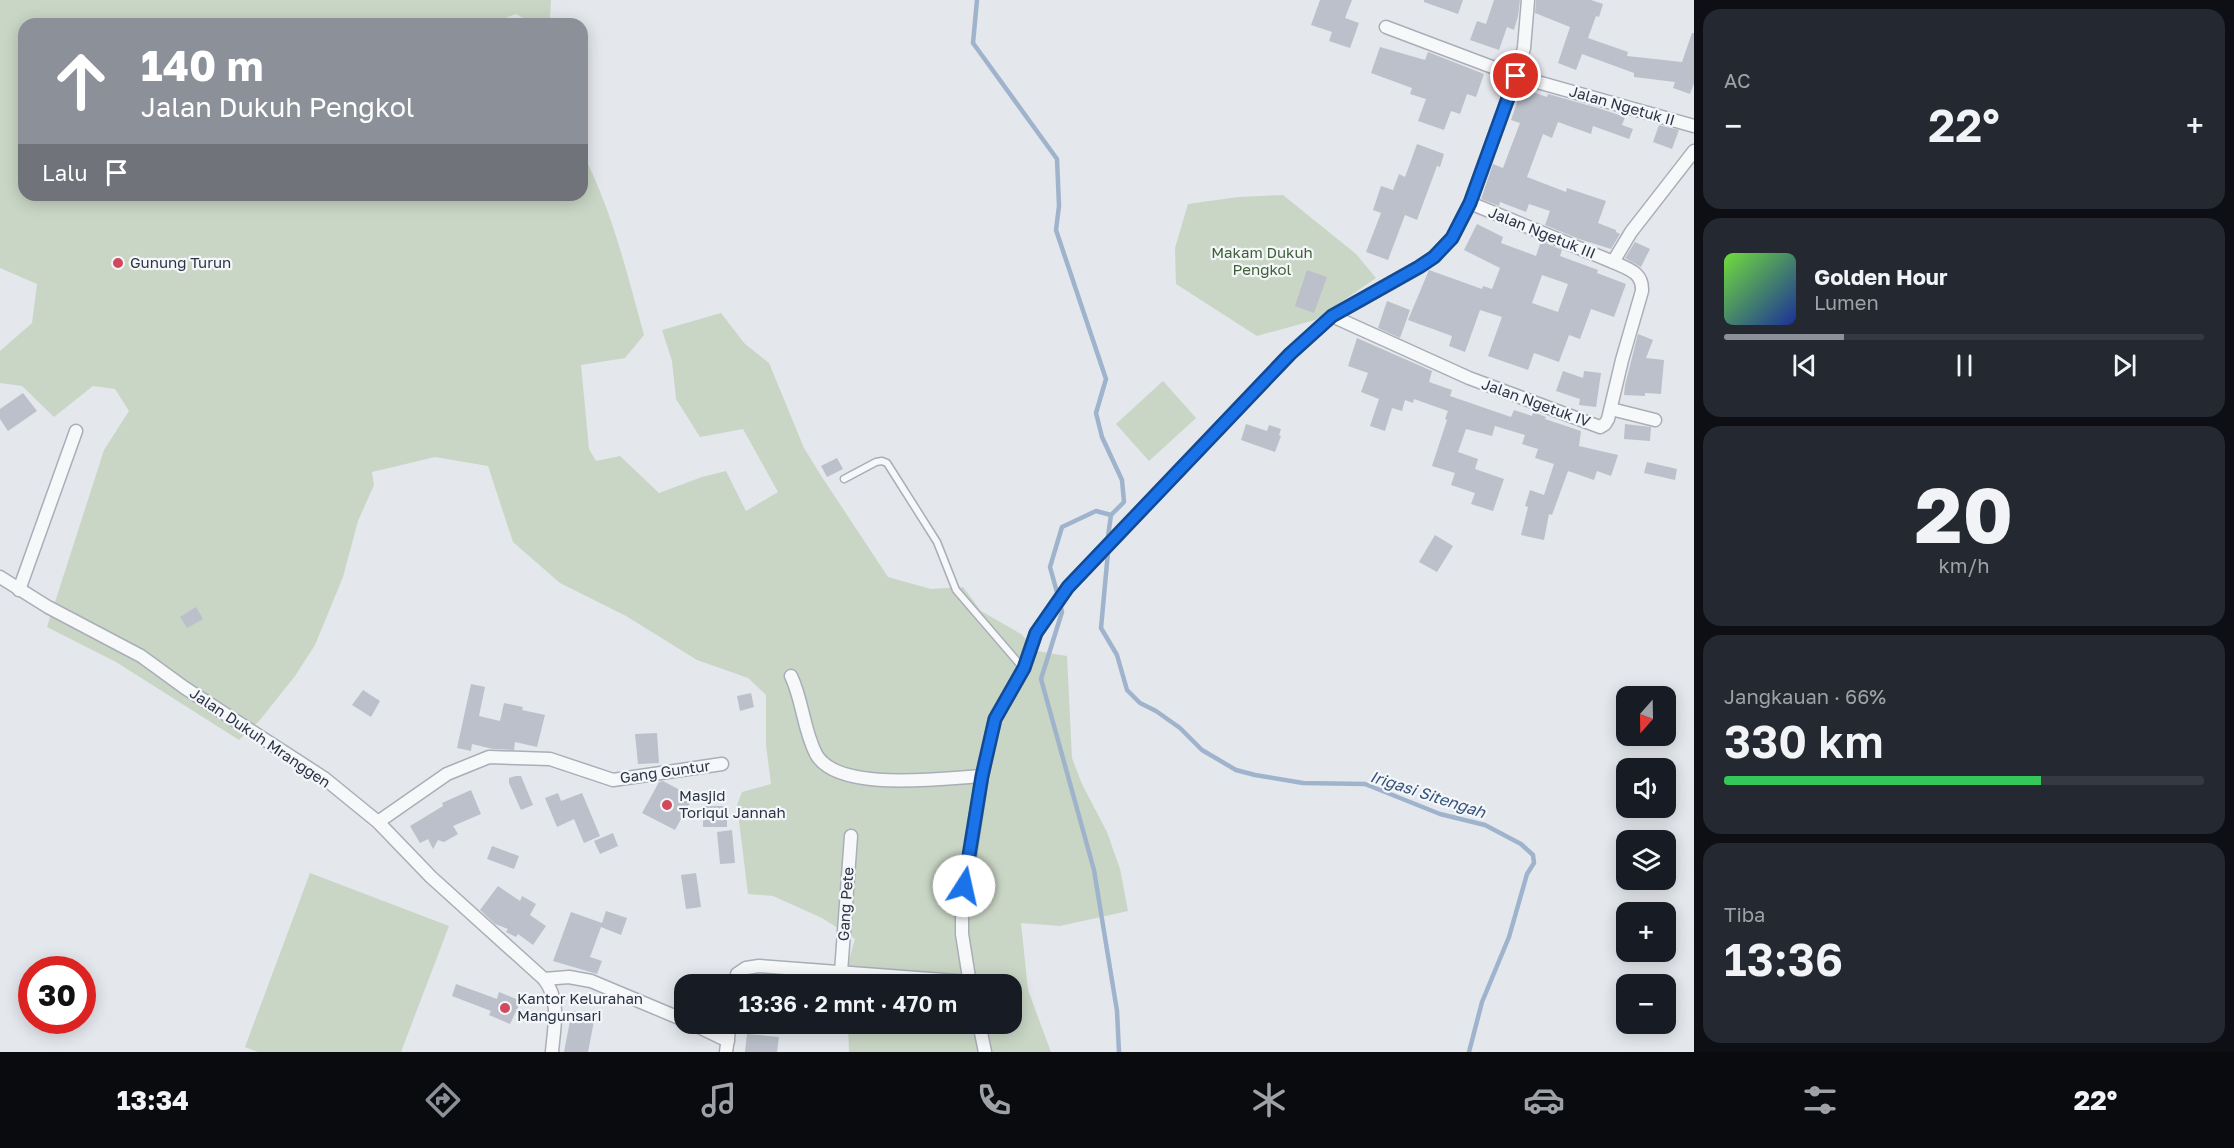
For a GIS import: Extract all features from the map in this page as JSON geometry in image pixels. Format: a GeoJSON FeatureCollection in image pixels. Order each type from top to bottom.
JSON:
{"type":"FeatureCollection","features":[{"type":"Feature","properties":{"kind":"street"},"geometry":{"type":"LineString","coordinates":[[969,974],[962,934],[962,908],[982,776],[995,719],[1024,668],[1036,633],[1068,587],[1290,354],[1332,316],[1434,257],[1452,238],[1470,203],[1516,76],[1524,48],[1528,0]]}},
{"type":"Feature","properties":{"kind":"street","name":"Jalan Ngetuk II"},"geometry":{"type":"LineString","coordinates":[[1386,27],[1516,76],[1694,126]]}},
{"type":"Feature","properties":{"kind":"street"},"geometry":{"type":"LineString","coordinates":[[1613,262],[1631,232],[1694,151]]}},
{"type":"Feature","properties":{"kind":"street","name":"Jalan Ngetuk III"},"geometry":{"type":"LineString","coordinates":[[1470,203],[1613,262]]}},
{"type":"Feature","properties":{"kind":"street","name":"Jalan Ngetuk IV"},"geometry":{"type":"LineString","coordinates":[[1332,316],[1469,378],[1600,427],[1605,424],[1611,409],[1643,282],[1636,273],[1613,262]]}},
{"type":"Feature","properties":{"kind":"street"},"geometry":{"type":"LineString","coordinates":[[1611,409],[1655,420]]}},
{"type":"Feature","properties":{"kind":"street"},"geometry":{"type":"LineString","coordinates":[[19,591],[76,431]]}},
{"type":"Feature","properties":{"kind":"street","name":"Jalan Dukuh Mranggen"},"geometry":{"type":"LineString","coordinates":[[0,578],[76,623],[141,656],[193,693],[308,766],[378,822],[431,877],[544,979],[551,988],[555,1000],[552,1052]]}},
{"type":"Feature","properties":{"kind":"street"},"geometry":{"type":"LineString","coordinates":[[791,676],[797,688],[807,732],[816,754],[822,764],[833,771],[883,781],[982,776]]}},
{"type":"Feature","properties":{"kind":"street","name":"Gang Guntur"},"geometry":{"type":"LineString","coordinates":[[378,822],[447,774],[489,757],[550,759],[613,780],[722,764]]}},
{"type":"Feature","properties":{"kind":"street","name":"Gang Pete"},"geometry":{"type":"LineString","coordinates":[[841,972],[851,836]]}},
{"type":"Feature","properties":{"kind":"street"},"geometry":{"type":"LineString","coordinates":[[741,974],[746,968],[759,966],[864,974]]}},
{"type":"Feature","properties":{"kind":"street"},"geometry":{"type":"LineString","coordinates":[[544,979],[569,977],[591,981],[674,1016]]}},
{"type":"Feature","properties":{"kind":"street"},"geometry":{"type":"LineString","coordinates":[[708,1034],[727,1047]]}},
{"type":"Feature","properties":{"kind":"street"},"geometry":{"type":"LineString","coordinates":[[981,1034],[985,1052]]}},
{"type":"Feature","properties":{"kind":"lane"},"geometry":{"type":"LineString","coordinates":[[844,479],[882,460],[892,468],[937,542],[956,590],[1024,668]]}},
{"type":"Feature","properties":{"kind":"green space"},"geometry":{"type":"Polygon","coordinates":[[[0,0],[551,0],[550,18],[523,18],[516,14],[506,18],[18,18],[18,201],[588,201],[588,164],[610,219],[644,335],[625,358],[581,365],[589,449],[596,461],[620,456],[659,493],[726,471],[746,511],[778,492],[743,429],[700,437],[676,399],[672,361],[662,330],[721,313],[745,344],[769,363],[804,448],[888,577],[931,589],[963,587],[981,611],[1021,634],[1037,651],[1067,656],[1072,758],[1082,784],[1107,832],[1120,869],[1128,911],[1060,926],[1021,923],[1028,990],[1051,1052],[849,1052],[848,1034],[1022,1034],[1022,974],[845,974],[855,939],[822,918],[773,896],[748,894],[737,805],[742,792],[771,784],[766,745],[766,695],[748,678],[697,660],[626,616],[560,583],[513,542],[488,466],[435,457],[372,472],[374,485],[358,521],[343,577],[315,645],[295,676],[260,720],[239,740],[116,662],[47,627],[104,450],[129,411],[115,389],[93,386],[54,417],[22,386],[0,383],[0,351],[32,323],[37,284],[0,268],[0,0]]]}},
{"type":"Feature","properties":{"kind":"green space","name":"Makam Dukuh Pengkol"},"geometry":{"type":"Polygon","coordinates":[[[1283,195],[1356,254],[1376,278],[1315,320],[1257,336],[1176,284],[1175,248],[1188,204],[1238,197],[1283,195]]]}},
{"type":"Feature","properties":{"kind":"green space"},"geometry":{"type":"Polygon","coordinates":[[[1163,381],[1196,418],[1149,461],[1116,424],[1163,381]]]}},
{"type":"Feature","properties":{"kind":"green space"},"geometry":{"type":"Polygon","coordinates":[[[310,873],[449,926],[401,1052],[258,1052],[245,1047],[310,873]]]}},
{"type":"Feature","properties":{"kind":"building"},"geometry":{"type":"Polygon","coordinates":[[[1320,0],[1352,0],[1345,18],[1359,23],[1350,48],[1329,41],[1332,32],[1311,25],[1320,0]]]}},
{"type":"Feature","properties":{"kind":"building"},"geometry":{"type":"Polygon","coordinates":[[[1424,0],[1463,0],[1458,14],[1424,2],[1424,0]]]}},
{"type":"Feature","properties":{"kind":"building"},"geometry":{"type":"Polygon","coordinates":[[[1494,0],[1520,0],[1514,30],[1507,27],[1499,50],[1470,40],[1477,21],[1486,24],[1494,0]]]}},
{"type":"Feature","properties":{"kind":"building"},"geometry":{"type":"Polygon","coordinates":[[[1536,0],[1591,0],[1603,4],[1588,38],[1628,52],[1627,56],[1682,62],[1692,33],[1694,33],[1694,83],[1690,94],[1673,88],[1675,82],[1634,77],[1634,73],[1582,54],[1576,70],[1558,63],[1570,27],[1535,13],[1536,0]]]}},
{"type":"Feature","properties":{"kind":"building"},"geometry":{"type":"Polygon","coordinates":[[[1380,47],[1425,60],[1428,52],[1484,74],[1476,97],[1467,94],[1460,114],[1451,111],[1444,130],[1418,121],[1426,99],[1410,94],[1412,88],[1371,73],[1380,47]]]}},
{"type":"Feature","properties":{"kind":"building"},"geometry":{"type":"Polygon","coordinates":[[[1522,88],[1547,97],[1548,94],[1625,117],[1622,125],[1633,129],[1629,139],[1593,126],[1591,134],[1558,122],[1552,138],[1543,134],[1527,177],[1566,192],[1567,188],[1606,201],[1598,223],[1620,234],[1611,249],[1545,225],[1550,211],[1529,204],[1526,212],[1500,202],[1499,206],[1481,199],[1493,164],[1503,168],[1520,123],[1511,120],[1522,88]]]}},
{"type":"Feature","properties":{"kind":"building"},"geometry":{"type":"Polygon","coordinates":[[[1659,125],[1679,130],[1672,149],[1653,142],[1659,125]]]}},
{"type":"Feature","properties":{"kind":"building"},"geometry":{"type":"Polygon","coordinates":[[[1417,144],[1444,154],[1440,167],[1437,166],[1417,220],[1405,215],[1388,260],[1366,252],[1381,213],[1373,210],[1381,186],[1393,190],[1399,174],[1405,177],[1417,144]]]}},
{"type":"Feature","properties":{"kind":"building"},"geometry":{"type":"Polygon","coordinates":[[[1477,224],[1503,237],[1501,243],[1536,256],[1541,241],[1562,250],[1560,256],[1598,270],[1597,273],[1626,284],[1614,317],[1591,309],[1580,339],[1569,335],[1559,362],[1534,353],[1528,370],[1488,356],[1502,317],[1480,310],[1465,352],[1449,346],[1452,336],[1408,320],[1429,270],[1482,289],[1483,286],[1492,289],[1500,268],[1464,250],[1477,224]],[[1542,275],[1532,303],[1558,312],[1568,284],[1542,275]]]}},
{"type":"Feature","properties":{"kind":"building"},"geometry":{"type":"Polygon","coordinates":[[[1635,242],[1650,249],[1641,267],[1625,258],[1635,242]]]}},
{"type":"Feature","properties":{"kind":"building"},"geometry":{"type":"Polygon","coordinates":[[[1307,270],[1327,277],[1314,313],[1295,306],[1307,270]]]}},
{"type":"Feature","properties":{"kind":"building"},"geometry":{"type":"Polygon","coordinates":[[[1387,301],[1410,310],[1400,338],[1378,328],[1387,301]]]}},
{"type":"Feature","properties":{"kind":"building"},"geometry":{"type":"Polygon","coordinates":[[[1638,334],[1653,340],[1646,358],[1664,360],[1661,394],[1624,395],[1638,334]]]}},
{"type":"Feature","properties":{"kind":"building"},"geometry":{"type":"Polygon","coordinates":[[[1357,338],[1432,371],[1429,382],[1452,390],[1450,396],[1511,417],[1514,410],[1532,416],[1533,412],[1546,417],[1545,419],[1581,431],[1579,446],[1618,455],[1611,476],[1597,471],[1594,480],[1568,471],[1552,515],[1549,514],[1544,540],[1521,535],[1530,490],[1544,495],[1554,464],[1535,458],[1538,449],[1522,444],[1525,435],[1495,426],[1492,436],[1466,429],[1458,452],[1478,459],[1475,469],[1504,479],[1493,511],[1471,504],[1475,493],[1451,485],[1455,473],[1432,466],[1448,411],[1414,399],[1413,403],[1405,400],[1402,411],[1392,408],[1385,431],[1370,426],[1379,399],[1361,392],[1368,373],[1348,366],[1357,338]]]}},
{"type":"Feature","properties":{"kind":"building"},"geometry":{"type":"Polygon","coordinates":[[[1563,371],[1583,378],[1584,371],[1601,373],[1596,407],[1579,405],[1580,399],[1556,391],[1563,371]]]}},
{"type":"Feature","properties":{"kind":"building"},"geometry":{"type":"Polygon","coordinates":[[[23,393],[37,411],[8,431],[0,419],[0,409],[23,393]]]}},
{"type":"Feature","properties":{"kind":"building"},"geometry":{"type":"Polygon","coordinates":[[[1246,424],[1267,431],[1269,425],[1281,429],[1275,452],[1241,440],[1246,424]]]}},
{"type":"Feature","properties":{"kind":"building"},"geometry":{"type":"Polygon","coordinates":[[[1625,424],[1651,427],[1650,441],[1624,439],[1625,424]]]}},
{"type":"Feature","properties":{"kind":"building"},"geometry":{"type":"Polygon","coordinates":[[[837,458],[843,469],[827,477],[821,466],[837,458]]]}},
{"type":"Feature","properties":{"kind":"building"},"geometry":{"type":"Polygon","coordinates":[[[1647,462],[1677,469],[1675,480],[1644,473],[1647,462]]]}},
{"type":"Feature","properties":{"kind":"building"},"geometry":{"type":"Polygon","coordinates":[[[1435,535],[1453,546],[1437,572],[1419,562],[1435,535]]]}},
{"type":"Feature","properties":{"kind":"building"},"geometry":{"type":"Polygon","coordinates":[[[196,607],[203,619],[187,628],[180,617],[196,607]]]}},
{"type":"Feature","properties":{"kind":"building"},"geometry":{"type":"Polygon","coordinates":[[[471,684],[485,687],[479,716],[500,721],[504,703],[545,715],[537,747],[515,742],[514,750],[493,749],[472,744],[471,751],[457,748],[471,684]]]}},
{"type":"Feature","properties":{"kind":"building"},"geometry":{"type":"Polygon","coordinates":[[[363,690],[380,701],[371,717],[352,705],[363,690]]]}},
{"type":"Feature","properties":{"kind":"building"},"geometry":{"type":"Polygon","coordinates":[[[751,693],[754,707],[740,711],[737,696],[751,693]]]}},
{"type":"Feature","properties":{"kind":"building"},"geometry":{"type":"Polygon","coordinates":[[[657,733],[659,763],[638,764],[635,734],[657,733]]]}},
{"type":"Feature","properties":{"kind":"building"},"geometry":{"type":"Polygon","coordinates":[[[521,776],[533,805],[521,810],[509,783],[509,778],[521,776]]]}},
{"type":"Feature","properties":{"kind":"building","name":"Masjid Toriqul Jannah"},"geometry":{"type":"Polygon","coordinates":[[[663,781],[693,797],[675,830],[642,813],[659,782],[663,781]]]}},
{"type":"Feature","properties":{"kind":"building"},"geometry":{"type":"Polygon","coordinates":[[[471,790],[481,814],[453,826],[458,834],[444,842],[438,840],[433,849],[428,839],[420,843],[410,826],[443,806],[442,803],[471,790]]]}},
{"type":"Feature","properties":{"kind":"building"},"geometry":{"type":"Polygon","coordinates":[[[558,793],[561,801],[582,793],[600,836],[584,843],[574,819],[557,827],[545,798],[558,793]]]}},
{"type":"Feature","properties":{"kind":"building"},"geometry":{"type":"Polygon","coordinates":[[[703,806],[727,806],[727,827],[703,827],[703,806]]]}},
{"type":"Feature","properties":{"kind":"building"},"geometry":{"type":"Polygon","coordinates":[[[732,830],[735,863],[720,864],[717,832],[732,830]]]}},
{"type":"Feature","properties":{"kind":"building"},"geometry":{"type":"Polygon","coordinates":[[[613,833],[618,846],[600,854],[594,841],[613,833]]]}},
{"type":"Feature","properties":{"kind":"building"},"geometry":{"type":"Polygon","coordinates":[[[492,846],[519,856],[514,869],[487,859],[492,846]]]}},
{"type":"Feature","properties":{"kind":"building"},"geometry":{"type":"Polygon","coordinates":[[[696,873],[701,907],[686,909],[681,875],[696,873]]]}},
{"type":"Feature","properties":{"kind":"building"},"geometry":{"type":"Polygon","coordinates":[[[498,886],[520,901],[522,896],[536,904],[530,915],[546,926],[533,945],[518,934],[516,937],[506,932],[508,929],[495,924],[480,910],[498,886]]]}},
{"type":"Feature","properties":{"kind":"building"},"geometry":{"type":"Polygon","coordinates":[[[606,911],[627,918],[621,935],[601,927],[590,957],[602,961],[597,974],[553,961],[571,912],[602,923],[606,911]]]}},
{"type":"Feature","properties":{"kind":"building"},"geometry":{"type":"Polygon","coordinates":[[[456,984],[497,999],[499,992],[521,1001],[510,1024],[489,1015],[491,1011],[452,996],[456,984]]]}},
{"type":"Feature","properties":{"kind":"building"},"geometry":{"type":"Polygon","coordinates":[[[572,1011],[595,1016],[588,1052],[564,1052],[572,1011]]]}},
{"type":"Feature","properties":{"kind":"building"},"geometry":{"type":"Polygon","coordinates":[[[747,1034],[779,1037],[777,1052],[745,1052],[747,1034]]]}},
{"type":"Feature","properties":{"kind":"waterway"},"geometry":{"type":"LineString","coordinates":[[977,0],[973,43],[1057,159],[1059,206],[1056,230],[1106,379],[1096,413],[1102,437],[1122,480],[1124,502],[1111,515],[1096,511],[1062,527],[1050,567],[1058,596]]}},
{"type":"Feature","properties":{"kind":"waterway","name":"Irigasi Sitengah"},"geometry":{"type":"LineString","coordinates":[[1108,536],[1111,515]]}},
{"type":"Feature","properties":{"kind":"waterway","name":"Irigasi Sitengah"},"geometry":{"type":"LineString","coordinates":[[1108,552],[1101,628],[1117,655],[1127,690],[1140,703],[1180,728],[1202,750],[1236,770],[1255,775],[1303,783],[1365,784],[1440,814],[1485,825],[1521,844],[1533,855],[1534,863],[1527,874],[1509,937],[1482,1002],[1469,1052]]}},
{"type":"Feature","properties":{"kind":"waterway"},"geometry":{"type":"LineString","coordinates":[[1060,604],[1062,612],[1041,679],[1094,870],[1117,1011],[1119,1052]]}},
{"type":"Feature","properties":{"kind":"place","name":"Gunung Turun"},"geometry":{"type":"Point","coordinates":[118,263]}},
{"type":"Feature","properties":{"kind":"place","name":"Masjid Toriqul Jannah"},"geometry":{"type":"Point","coordinates":[667,805]}},
{"type":"Feature","properties":{"kind":"place","name":"Kantor Kelurahan Mangunsari"},"geometry":{"type":"Point","coordinates":[505,1008]}},
{"type":"Feature","properties":{"kind":"route"},"geometry":{"type":"LineString","coordinates":[[964,886],[982,776],[995,719],[1024,668],[1036,633],[1054,606],[1068,587],[1290,354],[1332,316],[1419,267],[1434,257],[1452,238],[1470,203],[1516,76]]}}]}
